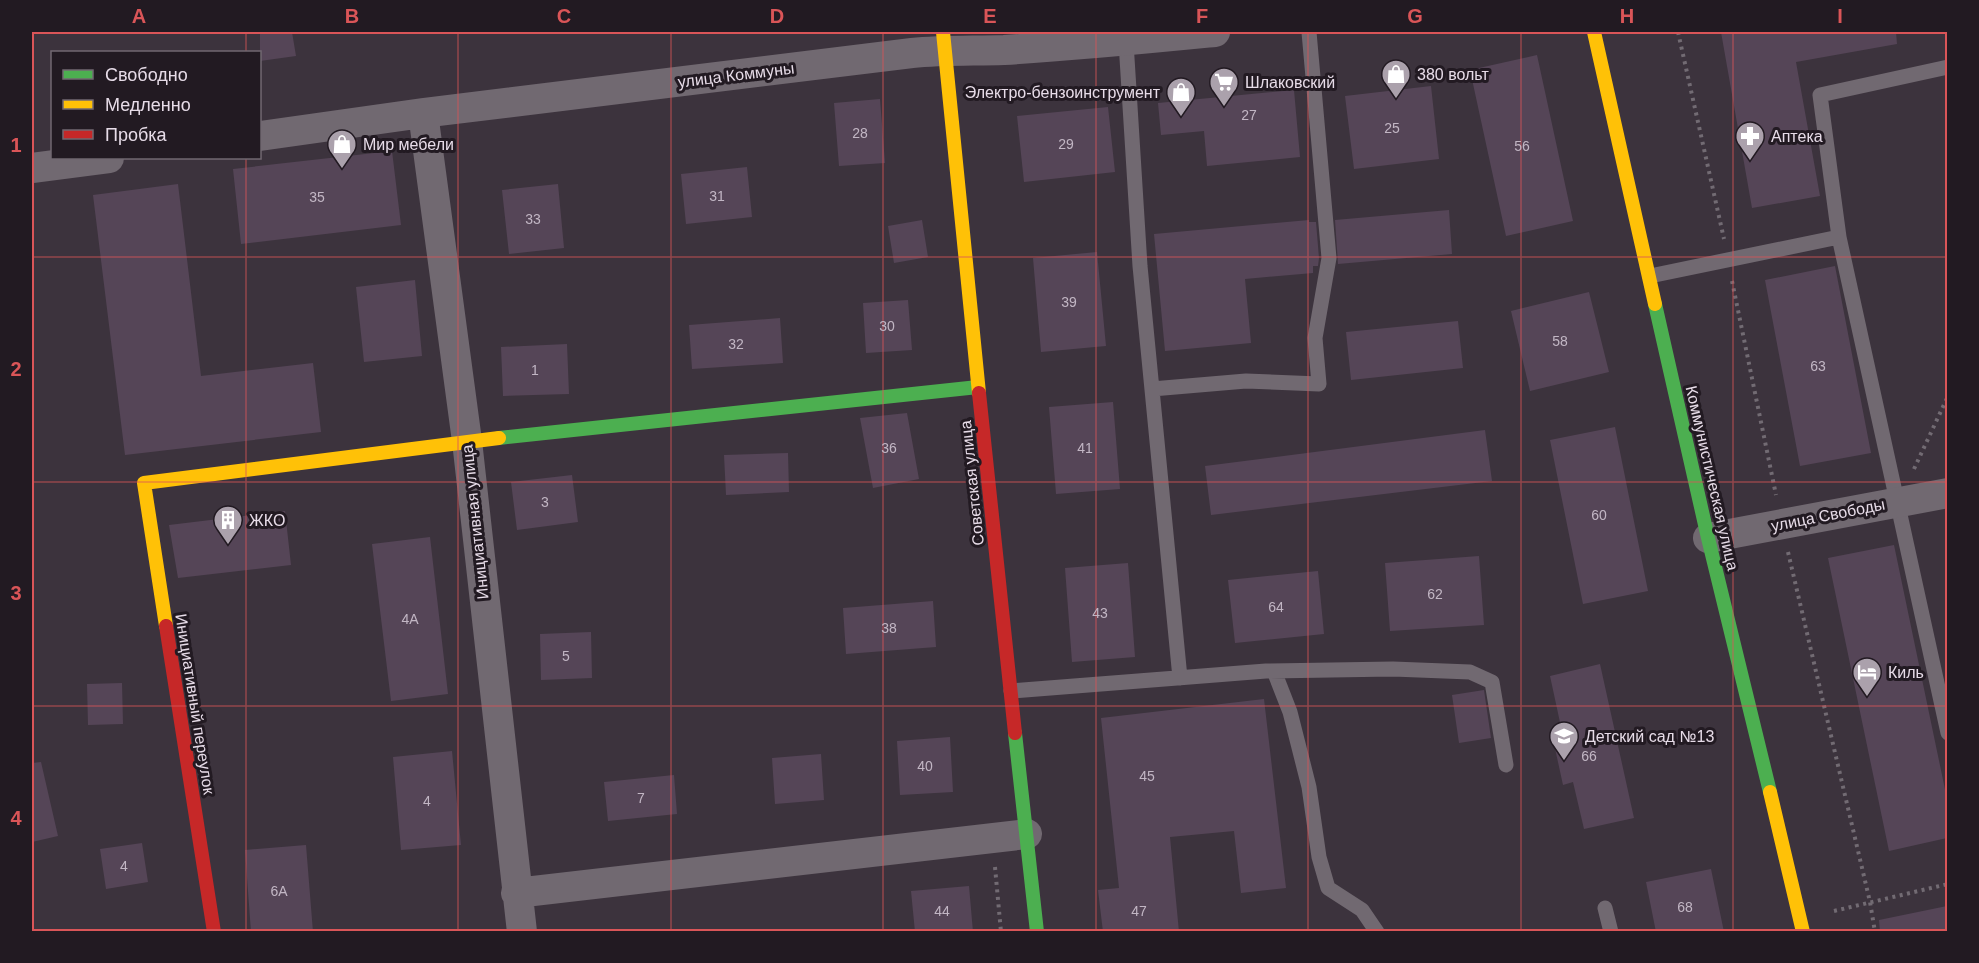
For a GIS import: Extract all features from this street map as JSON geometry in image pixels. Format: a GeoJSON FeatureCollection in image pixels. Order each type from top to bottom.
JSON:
{"type":"FeatureCollection","features":[{"type":"Feature","properties":{"kind":"street","name":"улица Коммуны"},"geometry":{"type":"LineString","coordinates":[[261,136],[944,41],[1000,50],[1126,42],[1215,32]]}},
{"type":"Feature","properties":{"kind":"street","name":"Коммунистическая улица"},"geometry":{"type":"LineString","coordinates":[[1594,32],[1708,538],[1803,932]]}},
{"type":"Feature","properties":{"kind":"street","name":"Советская улица"},"geometry":{"type":"LineString","coordinates":[[944,41],[978,387],[1037,932]]}},
{"type":"Feature","properties":{"kind":"street","name":"Инициативная улица"},"geometry":{"type":"LineString","coordinates":[[423,113],[467,441],[522,932]]}},
{"type":"Feature","properties":{"kind":"street"},"geometry":{"type":"LineString","coordinates":[[32,168],[101,159]]}},
{"type":"Feature","properties":{"kind":"street"},"geometry":{"type":"LineString","coordinates":[[467,441],[978,387]]}},
{"type":"Feature","properties":{"kind":"street","name":"Инициативный переулок"},"geometry":{"type":"LineString","coordinates":[[214,932],[144,483],[467,441]]}},
{"type":"Feature","properties":{"kind":"street","name":"улица Свободы"},"geometry":{"type":"LineString","coordinates":[[1708,538],[1947,493]]}},
{"type":"Feature","properties":{"kind":"street"},"geometry":{"type":"LineString","coordinates":[[516,893],[1027,834]]}},
{"type":"Feature","properties":{"kind":"lane"},"geometry":{"type":"LineString","coordinates":[[1152,389],[1246,381],[1320,384],[1315,338],[1329,258],[1309,32]]}},
{"type":"Feature","properties":{"kind":"lane"},"geometry":{"type":"LineString","coordinates":[[1126,42],[1139,255],[1180,678]]}},
{"type":"Feature","properties":{"kind":"lane"},"geometry":{"type":"LineString","coordinates":[[1947,67],[1820,95],[1839,237],[1947,733]]}},
{"type":"Feature","properties":{"kind":"lane"},"geometry":{"type":"LineString","coordinates":[[1650,276],[1839,237]]}},
{"type":"Feature","properties":{"kind":"lane"},"geometry":{"type":"LineString","coordinates":[[1011,691],[1274,671],[1393,669],[1470,672],[1492,682],[1506,765]]}},
{"type":"Feature","properties":{"kind":"lane"},"geometry":{"type":"LineString","coordinates":[[1274,671],[1290,712],[1309,787],[1318,857],[1328,888],[1362,910],[1377,932]]}},
{"type":"Feature","properties":{"kind":"lane"},"geometry":{"type":"LineString","coordinates":[[1605,908],[1611,932]]}},
{"type":"Feature","properties":{"kind":"path"},"geometry":{"type":"LineString","coordinates":[[1678,32],[1782,524],[1875,932]]}},
{"type":"Feature","properties":{"kind":"path"},"geometry":{"type":"LineString","coordinates":[[1898,502],[1947,396]]}},
{"type":"Feature","properties":{"kind":"path"},"geometry":{"type":"LineString","coordinates":[[1834,911],[1947,884]]}},
{"type":"Feature","properties":{"kind":"building"},"geometry":{"type":"Polygon","coordinates":[[[260,32],[292,32],[296,56],[261,61],[260,32]]]}},
{"type":"Feature","properties":{"kind":"building"},"geometry":{"type":"Polygon","coordinates":[[[1721,32],[1896,32],[1897,44],[1796,62],[1820,196],[1752,208],[1721,32]]]}},
{"type":"Feature","properties":{"kind":"building"},"geometry":{"type":"Polygon","coordinates":[[[1537,55],[1573,221],[1506,236],[1470,70],[1537,55]]]}},
{"type":"Feature","properties":{"kind":"building"},"geometry":{"type":"Polygon","coordinates":[[[1431,86],[1439,159],[1354,169],[1345,96],[1431,86]]]}},
{"type":"Feature","properties":{"kind":"building"},"geometry":{"type":"Polygon","coordinates":[[[1294,90],[1300,157],[1207,166],[1204,131],[1161,135],[1158,103],[1294,90]]]}},
{"type":"Feature","properties":{"kind":"building"},"geometry":{"type":"Polygon","coordinates":[[[880,99],[885,163],[839,166],[834,103],[880,99]]]}},
{"type":"Feature","properties":{"kind":"building"},"geometry":{"type":"Polygon","coordinates":[[[1108,107],[1115,172],[1024,182],[1017,116],[1108,107]]]}},
{"type":"Feature","properties":{"kind":"building"},"geometry":{"type":"Polygon","coordinates":[[[392,151],[401,225],[241,244],[233,169],[392,151]]]}},
{"type":"Feature","properties":{"kind":"building"},"geometry":{"type":"Polygon","coordinates":[[[747,167],[752,217],[686,224],[681,174],[747,167]]]}},
{"type":"Feature","properties":{"kind":"building"},"geometry":{"type":"Polygon","coordinates":[[[178,184],[201,376],[313,363],[321,432],[125,455],[93,195],[178,184]]]}},
{"type":"Feature","properties":{"kind":"building"},"geometry":{"type":"Polygon","coordinates":[[[558,184],[564,248],[509,254],[502,190],[558,184]]]}},
{"type":"Feature","properties":{"kind":"building"},"geometry":{"type":"Polygon","coordinates":[[[1449,210],[1452,254],[1338,264],[1335,220],[1449,210]]]}},
{"type":"Feature","properties":{"kind":"building"},"geometry":{"type":"Polygon","coordinates":[[[922,220],[928,257],[894,263],[888,226],[922,220]]]}},
{"type":"Feature","properties":{"kind":"building"},"geometry":{"type":"Polygon","coordinates":[[[1309,220],[1309,222],[1316,222],[1319,258],[1318,266],[1313,266],[1313,273],[1245,279],[1251,343],[1165,351],[1154,234],[1309,220]]]}},
{"type":"Feature","properties":{"kind":"building"},"geometry":{"type":"Polygon","coordinates":[[[1097,252],[1106,346],[1041,352],[1033,258],[1097,252]]]}},
{"type":"Feature","properties":{"kind":"building"},"geometry":{"type":"Polygon","coordinates":[[[1835,266],[1871,453],[1800,466],[1765,280],[1835,266]]]}},
{"type":"Feature","properties":{"kind":"building"},"geometry":{"type":"Polygon","coordinates":[[[415,280],[422,356],[364,362],[356,287],[415,280]]]}},
{"type":"Feature","properties":{"kind":"building"},"geometry":{"type":"Polygon","coordinates":[[[1589,292],[1609,372],[1530,391],[1511,311],[1589,292]]]}},
{"type":"Feature","properties":{"kind":"building"},"geometry":{"type":"Polygon","coordinates":[[[908,300],[912,350],[866,353],[863,303],[908,300]]]}},
{"type":"Feature","properties":{"kind":"building"},"geometry":{"type":"Polygon","coordinates":[[[780,318],[783,363],[692,369],[689,325],[780,318]]]}},
{"type":"Feature","properties":{"kind":"building"},"geometry":{"type":"Polygon","coordinates":[[[1458,321],[1463,368],[1351,380],[1346,332],[1458,321]]]}},
{"type":"Feature","properties":{"kind":"building"},"geometry":{"type":"Polygon","coordinates":[[[567,344],[569,394],[503,396],[501,347],[567,344]]]}},
{"type":"Feature","properties":{"kind":"building"},"geometry":{"type":"Polygon","coordinates":[[[1113,402],[1120,489],[1056,494],[1049,407],[1113,402]]]}},
{"type":"Feature","properties":{"kind":"building"},"geometry":{"type":"Polygon","coordinates":[[[907,413],[919,479],[873,488],[860,418],[907,413]]]}},
{"type":"Feature","properties":{"kind":"building"},"geometry":{"type":"Polygon","coordinates":[[[1615,427],[1648,591],[1583,604],[1550,440],[1615,427]]]}},
{"type":"Feature","properties":{"kind":"building"},"geometry":{"type":"Polygon","coordinates":[[[1485,430],[1492,481],[1211,515],[1205,466],[1485,430]]]}},
{"type":"Feature","properties":{"kind":"building"},"geometry":{"type":"Polygon","coordinates":[[[788,453],[789,492],[726,495],[724,455],[788,453]]]}},
{"type":"Feature","properties":{"kind":"building"},"geometry":{"type":"Polygon","coordinates":[[[572,475],[578,522],[517,530],[511,482],[572,475]]]}},
{"type":"Feature","properties":{"kind":"building","name":"ЖКО"},"geometry":{"type":"Polygon","coordinates":[[[285,511],[291,565],[178,578],[169,525],[285,511]]]}},
{"type":"Feature","properties":{"kind":"building"},"geometry":{"type":"Polygon","coordinates":[[[430,537],[448,694],[391,701],[372,544],[430,537]]]}},
{"type":"Feature","properties":{"kind":"building"},"geometry":{"type":"Polygon","coordinates":[[[1894,545],[1947,799],[1947,838],[1889,851],[1828,558],[1894,545]]]}},
{"type":"Feature","properties":{"kind":"building"},"geometry":{"type":"Polygon","coordinates":[[[1479,556],[1484,625],[1390,631],[1385,563],[1479,556]]]}},
{"type":"Feature","properties":{"kind":"building"},"geometry":{"type":"Polygon","coordinates":[[[1128,563],[1135,657],[1072,662],[1065,568],[1128,563]]]}},
{"type":"Feature","properties":{"kind":"building"},"geometry":{"type":"Polygon","coordinates":[[[1318,571],[1324,634],[1235,643],[1228,580],[1318,571]]]}},
{"type":"Feature","properties":{"kind":"building"},"geometry":{"type":"Polygon","coordinates":[[[933,601],[936,647],[846,654],[843,608],[933,601]]]}},
{"type":"Feature","properties":{"kind":"building"},"geometry":{"type":"Polygon","coordinates":[[[591,632],[592,678],[541,680],[540,634],[591,632]]]}},
{"type":"Feature","properties":{"kind":"building"},"geometry":{"type":"Polygon","coordinates":[[[1600,664],[1634,818],[1584,829],[1573,782],[1563,785],[1551,730],[1561,727],[1550,676],[1600,664]]]}},
{"type":"Feature","properties":{"kind":"building"},"geometry":{"type":"Polygon","coordinates":[[[122,683],[123,724],[88,725],[87,684],[122,683]]]}},
{"type":"Feature","properties":{"kind":"building"},"geometry":{"type":"Polygon","coordinates":[[[1484,690],[1491,738],[1459,743],[1452,695],[1484,690]]]}},
{"type":"Feature","properties":{"kind":"building"},"geometry":{"type":"Polygon","coordinates":[[[1264,699],[1286,888],[1241,893],[1234,831],[1170,837],[1179,932],[1103,932],[1098,890],[1119,888],[1101,718],[1264,699]]]}},
{"type":"Feature","properties":{"kind":"building"},"geometry":{"type":"Polygon","coordinates":[[[950,737],[953,792],[900,795],[897,741],[950,737]]]}},
{"type":"Feature","properties":{"kind":"building"},"geometry":{"type":"Polygon","coordinates":[[[452,751],[461,845],[401,850],[393,757],[452,751]]]}},
{"type":"Feature","properties":{"kind":"building"},"geometry":{"type":"Polygon","coordinates":[[[821,754],[824,800],[775,804],[772,758],[821,754]]]}},
{"type":"Feature","properties":{"kind":"building"},"geometry":{"type":"Polygon","coordinates":[[[41,762],[58,836],[32,842],[32,763],[41,762]]]}},
{"type":"Feature","properties":{"kind":"building"},"geometry":{"type":"Polygon","coordinates":[[[674,775],[677,814],[608,821],[604,782],[674,775]]]}},
{"type":"Feature","properties":{"kind":"building"},"geometry":{"type":"Polygon","coordinates":[[[142,843],[148,882],[106,889],[100,849],[142,843]]]}},
{"type":"Feature","properties":{"kind":"building"},"geometry":{"type":"Polygon","coordinates":[[[306,845],[313,932],[251,932],[245,850],[306,845]]]}},
{"type":"Feature","properties":{"kind":"building"},"geometry":{"type":"Polygon","coordinates":[[[1711,869],[1724,932],[1656,932],[1646,882],[1711,869]]]}},
{"type":"Feature","properties":{"kind":"building"},"geometry":{"type":"Polygon","coordinates":[[[969,886],[973,932],[915,932],[911,891],[969,886]]]}},
{"type":"Feature","properties":{"kind":"building"},"geometry":{"type":"Polygon","coordinates":[[[1947,906],[1947,932],[1880,932],[1879,920],[1947,906]]]}},
{"type":"Feature","properties":{"kind":"traffic: fast"},"geometry":{"type":"LineString","coordinates":[[1655,304],[1708,538],[1770,792]]}},
{"type":"Feature","properties":{"kind":"traffic: fast"},"geometry":{"type":"LineString","coordinates":[[499,438],[978,387]]}},
{"type":"Feature","properties":{"kind":"traffic: fast"},"geometry":{"type":"LineString","coordinates":[[1015,733],[1037,932]]}},
{"type":"Feature","properties":{"kind":"traffic: slow"},"geometry":{"type":"LineString","coordinates":[[943,32],[979,393]]}},
{"type":"Feature","properties":{"kind":"traffic: slow"},"geometry":{"type":"LineString","coordinates":[[1594,32],[1655,304]]}},
{"type":"Feature","properties":{"kind":"traffic: slow"},"geometry":{"type":"LineString","coordinates":[[166,626],[144,483],[499,438]]}},
{"type":"Feature","properties":{"kind":"traffic: slow"},"geometry":{"type":"LineString","coordinates":[[1770,792],[1803,932]]}},
{"type":"Feature","properties":{"kind":"traffic: jam"},"geometry":{"type":"LineString","coordinates":[[979,393],[1015,733]]}},
{"type":"Feature","properties":{"kind":"traffic: jam"},"geometry":{"type":"LineString","coordinates":[[166,626],[214,932]]}},
{"type":"Feature","properties":{"kind":"place","name":"380 вольт"},"geometry":{"type":"Point","coordinates":[1396,100]}},
{"type":"Feature","properties":{"kind":"place","name":"Шлаковский"},"geometry":{"type":"Point","coordinates":[1224,108]}},
{"type":"Feature","properties":{"kind":"place","name":"Электро-бензоинструмент"},"geometry":{"type":"Point","coordinates":[1181,118]}},
{"type":"Feature","properties":{"kind":"place","name":"Аптека"},"geometry":{"type":"Point","coordinates":[1750,162]}},
{"type":"Feature","properties":{"kind":"place","name":"Мир мебели"},"geometry":{"type":"Point","coordinates":[342,170]}},
{"type":"Feature","properties":{"kind":"place","name":"ЖКО"},"geometry":{"type":"Point","coordinates":[228,546]}},
{"type":"Feature","properties":{"kind":"place","name":"Киль"},"geometry":{"type":"Point","coordinates":[1867,698]}},
{"type":"Feature","properties":{"kind":"place","name":"Детский сад №13"},"geometry":{"type":"Point","coordinates":[1564,762]}}]}
